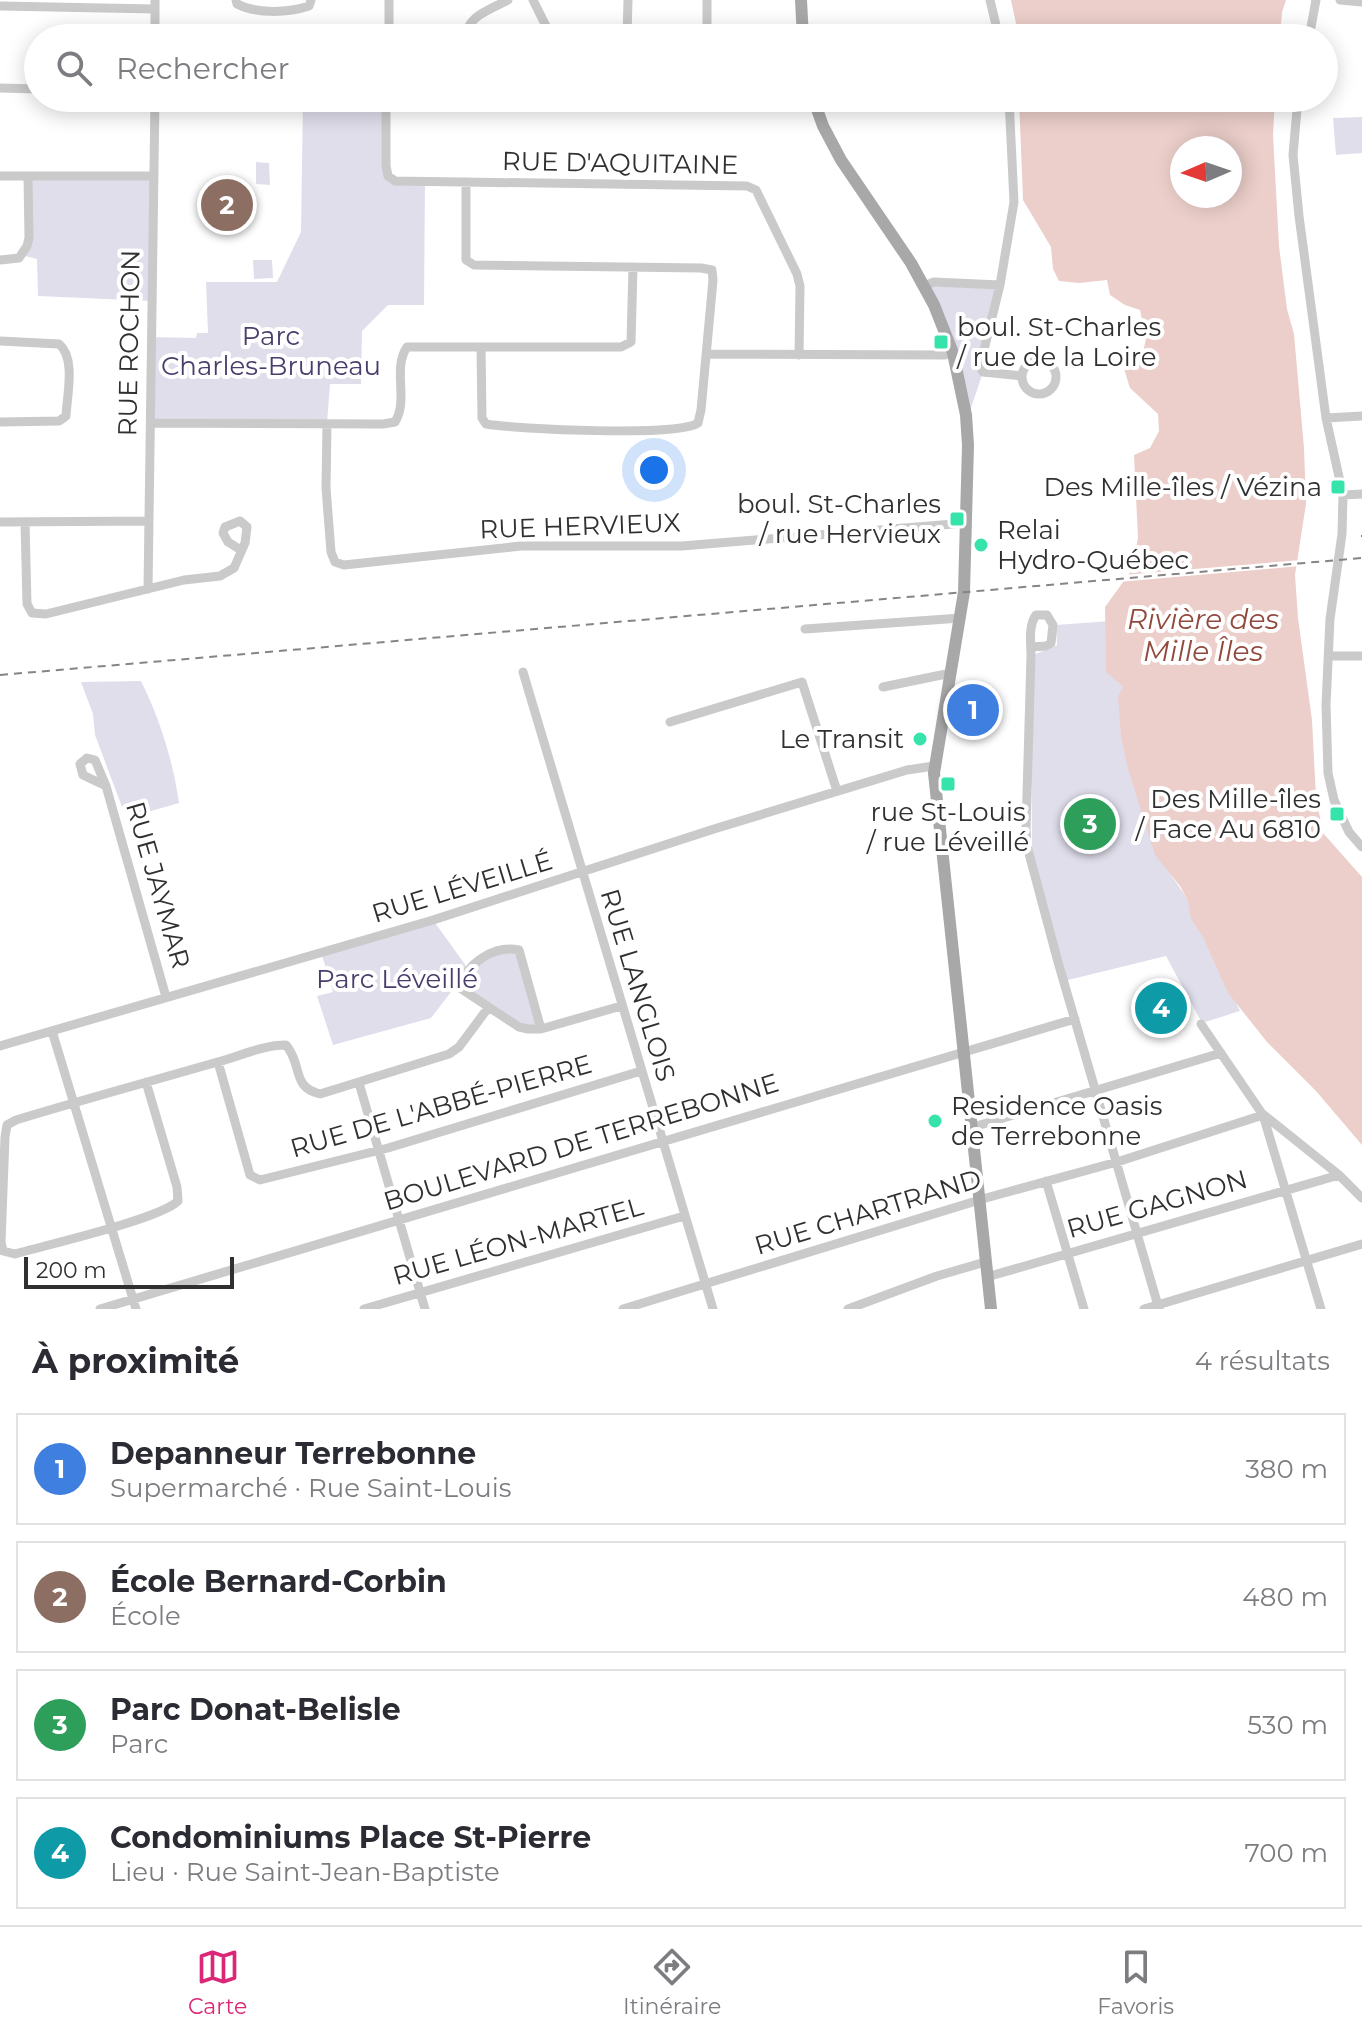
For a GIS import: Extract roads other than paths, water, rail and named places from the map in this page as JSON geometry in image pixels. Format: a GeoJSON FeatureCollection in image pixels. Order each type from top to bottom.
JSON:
{"type":"FeatureCollection","features":[{"type":"Feature","properties":{"kind":"main road"},"geometry":{"type":"LineString","coordinates":[[801,0],[802,24]]}},
{"type":"Feature","properties":{"kind":"main road"},"geometry":{"type":"LineString","coordinates":[[818,112],[841,160],[924,286],[942,322],[953,353],[968,438],[961,614],[934,766],[991,1309]]}},
{"type":"Feature","properties":{"kind":"street"},"geometry":{"type":"LineString","coordinates":[[236,0],[237,4],[248,10],[298,10],[309,6],[311,0]]}},
{"type":"Feature","properties":{"kind":"street"},"geometry":{"type":"LineString","coordinates":[[389,0],[389,24]]}},
{"type":"Feature","properties":{"kind":"street"},"geometry":{"type":"LineString","coordinates":[[468,24],[508,0]]}},
{"type":"Feature","properties":{"kind":"street"},"geometry":{"type":"LineString","coordinates":[[533,0],[545,24]]}},
{"type":"Feature","properties":{"kind":"street"},"geometry":{"type":"LineString","coordinates":[[627,24],[628,0]]}},
{"type":"Feature","properties":{"kind":"street"},"geometry":{"type":"LineString","coordinates":[[707,0],[707,24]]}},
{"type":"Feature","properties":{"kind":"street"},"geometry":{"type":"LineString","coordinates":[[990,0],[996,24]]}},
{"type":"Feature","properties":{"kind":"street"},"geometry":{"type":"LineString","coordinates":[[1312,24],[1316,0]]}},
{"type":"Feature","properties":{"kind":"street"},"geometry":{"type":"LineString","coordinates":[[1340,0],[1362,2]]}},
{"type":"Feature","properties":{"kind":"street"},"geometry":{"type":"LineString","coordinates":[[0,6],[155,4]]}},
{"type":"Feature","properties":{"kind":"street"},"geometry":{"type":"LineString","coordinates":[[0,88],[24,89]]}},
{"type":"Feature","properties":{"kind":"street","name":"RUE ROCHON"},"geometry":{"type":"LineString","coordinates":[[148,589],[155,112]]}},
{"type":"Feature","properties":{"kind":"street","name":"RUE D'AQUITAINE"},"geometry":{"type":"LineString","coordinates":[[386,112],[388,176],[395,181],[747,186],[756,190],[797,274],[800,286],[799,355]]}},
{"type":"Feature","properties":{"kind":"street"},"geometry":{"type":"LineString","coordinates":[[1010,112],[1014,202],[1000,285],[980,366],[983,372],[1022,376]]}},
{"type":"Feature","properties":{"kind":"street"},"geometry":{"type":"LineString","coordinates":[[1297,112],[1293,155],[1326,418],[1343,495],[1340,546],[1332,592],[1326,705],[1328,773],[1334,800],[1349,832],[1362,847]]}},
{"type":"Feature","properties":{"kind":"street"},"geometry":{"type":"LineString","coordinates":[[0,176],[154,176]]}},
{"type":"Feature","properties":{"kind":"street"},"geometry":{"type":"LineString","coordinates":[[0,260],[19,258],[27,246],[28,177]]}},
{"type":"Feature","properties":{"kind":"street"},"geometry":{"type":"LineString","coordinates":[[466,182],[466,260],[474,265],[701,268],[712,270],[713,280],[701,410],[698,423],[692,427],[669,430],[486,424],[482,418],[481,347]]}},
{"type":"Feature","properties":{"kind":"street"},"geometry":{"type":"LineString","coordinates":[[151,423],[395,422],[401,413],[401,356],[407,347],[621,347],[631,342],[633,267]]}},
{"type":"Feature","properties":{"kind":"street"},"geometry":{"type":"LineString","coordinates":[[924,286],[934,282],[1000,285]]}},
{"type":"Feature","properties":{"kind":"street"},"geometry":{"type":"LineString","coordinates":[[0,341],[59,344],[65,349],[68,370],[66,416],[59,421],[0,422]]}},
{"type":"Feature","properties":{"kind":"street"},"geometry":{"type":"LineString","coordinates":[[706,354],[953,353]]}},
{"type":"Feature","properties":{"kind":"street"},"geometry":{"type":"LineString","coordinates":[[1326,418],[1362,416]]}},
{"type":"Feature","properties":{"kind":"street","name":"RUE HERVIEUX"},"geometry":{"type":"LineString","coordinates":[[327,424],[326,488],[331,552],[335,562],[344,565],[521,546],[682,546],[966,523]]}},
{"type":"Feature","properties":{"kind":"street"},"geometry":{"type":"LineString","coordinates":[[1343,495],[1362,494]]}},
{"type":"Feature","properties":{"kind":"street"},"geometry":{"type":"LineString","coordinates":[[0,522],[148,521]]}},
{"type":"Feature","properties":{"kind":"street"},"geometry":{"type":"LineString","coordinates":[[25,522],[27,604],[32,613],[46,614],[184,580],[220,576],[234,568],[241,550]]}},
{"type":"Feature","properties":{"kind":"street"},"geometry":{"type":"LineString","coordinates":[[805,629],[961,614]]}},
{"type":"Feature","properties":{"kind":"street"},"geometry":{"type":"LineString","coordinates":[[1031,647],[1027,846],[1159,1307]]}},
{"type":"Feature","properties":{"kind":"street"},"geometry":{"type":"LineString","coordinates":[[1330,656],[1362,656]]}},
{"type":"Feature","properties":{"kind":"street","name":"RUE LANGLOIS"},"geometry":{"type":"LineString","coordinates":[[523,672],[713,1309]]}},
{"type":"Feature","properties":{"kind":"street"},"geometry":{"type":"LineString","coordinates":[[883,687],[951,673]]}},
{"type":"Feature","properties":{"kind":"street"},"geometry":{"type":"LineString","coordinates":[[670,722],[802,682],[837,791]]}},
{"type":"Feature","properties":{"kind":"street","name":"RUE LÉVEILLÉ"},"geometry":{"type":"LineString","coordinates":[[0,1046],[582,873],[907,770],[934,766]]}},
{"type":"Feature","properties":{"kind":"street","name":"RUE JAYMAR"},"geometry":{"type":"LineString","coordinates":[[106,786],[166,997]]}},
{"type":"Feature","properties":{"kind":"street"},"geometry":{"type":"LineString","coordinates":[[541,1029],[519,950],[513,948],[480,957],[461,981],[460,988],[519,1027],[541,1029],[621,1006]]}},
{"type":"Feature","properties":{"kind":"street"},"geometry":{"type":"LineString","coordinates":[[146,1082],[177,1187],[178,1201],[170,1208],[15,1254],[3,1251],[7,1125],[16,1120],[74,1102],[273,1045],[286,1045],[294,1054],[301,1084],[308,1091],[320,1094],[449,1054],[459,1047],[488,1008]]}},
{"type":"Feature","properties":{"kind":"street","name":"BOULEVARD DE TERREBONNE"},"geometry":{"type":"LineString","coordinates":[[100,1309],[135,1304],[397,1219],[1075,1019]]}},
{"type":"Feature","properties":{"kind":"street"},"geometry":{"type":"LineString","coordinates":[[1201,1024],[1263,1115],[1321,1309]]}},
{"type":"Feature","properties":{"kind":"street"},"geometry":{"type":"LineString","coordinates":[[52,1031],[135,1304]]}},
{"type":"Feature","properties":{"kind":"street"},"geometry":{"type":"LineString","coordinates":[[970,1128],[1221,1053]]}},
{"type":"Feature","properties":{"kind":"street","name":"RUE DE L'ABBÉ-PIERRE"},"geometry":{"type":"LineString","coordinates":[[218,1062],[253,1179],[266,1179],[403,1143],[641,1071]]}},
{"type":"Feature","properties":{"kind":"street"},"geometry":{"type":"LineString","coordinates":[[359,1083],[425,1309]]}},
{"type":"Feature","properties":{"kind":"street"},"geometry":{"type":"LineString","coordinates":[[1263,1115],[1339,1175],[1362,1198]]}},
{"type":"Feature","properties":{"kind":"street","name":"RUE CHARTRAND"},"geometry":{"type":"LineString","coordinates":[[623,1309],[1117,1162],[1263,1115]]}},
{"type":"Feature","properties":{"kind":"street","name":"RUE GAGNON"},"geometry":{"type":"LineString","coordinates":[[987,1277],[1339,1175]]}},
{"type":"Feature","properties":{"kind":"street"},"geometry":{"type":"LineString","coordinates":[[1046,1181],[1084,1309]]}},
{"type":"Feature","properties":{"kind":"street","name":"RUE LÉON-MARTEL"},"geometry":{"type":"LineString","coordinates":[[364,1309],[684,1216]]}},
{"type":"Feature","properties":{"kind":"street"},"geometry":{"type":"LineString","coordinates":[[1144,1309],[1362,1244]]}},
{"type":"Feature","properties":{"kind":"street"},"geometry":{"type":"LineString","coordinates":[[848,1309],[985,1262]]}},
{"type":"Feature","properties":{"kind":"water"},"geometry":{"type":"Polygon","coordinates":[[[1011,0],[1286,0],[1281,24],[1016,24],[1011,0]]]}},
{"type":"Feature","properties":{"kind":"water","name":"Rivière des Mille Îles"},"geometry":{"type":"Polygon","coordinates":[[[1020,112],[1274,112],[1279,246],[1287,309],[1294,334],[1304,448],[1306,504],[1295,575],[1312,720],[1316,797],[1323,833],[1362,877],[1362,1145],[1316,1091],[1267,1042],[1228,993],[1203,937],[1191,919],[1188,901],[1155,855],[1121,737],[1118,696],[1123,687],[1106,672],[1105,607],[1131,571],[1138,538],[1134,455],[1150,448],[1159,431],[1158,414],[1130,388],[1120,356],[1143,353],[1146,338],[1140,310],[1110,295],[1107,280],[1079,283],[1059,281],[1053,269],[1051,247],[1023,200],[1020,112]]]}},
{"type":"Feature","properties":{"kind":"railway"},"geometry":{"type":"LineString","coordinates":[[0,675],[1362,558]]}},
{"type":"Feature","properties":{"kind":"place","name":"École Bernard-Corbin"},"geometry":{"type":"Point","coordinates":[227,205]}},
{"type":"Feature","properties":{"kind":"place","name":"boul. St-Charles / rue de la Loire"},"geometry":{"type":"Point","coordinates":[941,342]}},
{"type":"Feature","properties":{"kind":"place","name":"Des Mille-îles / Vézina"},"geometry":{"type":"Point","coordinates":[1338,487]}},
{"type":"Feature","properties":{"kind":"place","name":"boul. St-Charles / rue Hervieux"},"geometry":{"type":"Point","coordinates":[957,519]}},
{"type":"Feature","properties":{"kind":"place","name":"Relai Hydro-Québec"},"geometry":{"type":"Point","coordinates":[981,545]}},
{"type":"Feature","properties":{"kind":"place","name":"Depanneur Terrebonne"},"geometry":{"type":"Point","coordinates":[973,710]}},
{"type":"Feature","properties":{"kind":"place","name":"Le Transit"},"geometry":{"type":"Point","coordinates":[920,739]}},
{"type":"Feature","properties":{"kind":"place","name":"rue St-Louis / rue Léveillé"},"geometry":{"type":"Point","coordinates":[948,784]}},
{"type":"Feature","properties":{"kind":"place","name":"Des Mille-îles / Face Au 6810"},"geometry":{"type":"Point","coordinates":[1337,814]}},
{"type":"Feature","properties":{"kind":"place","name":"Parc Donat-Belisle"},"geometry":{"type":"Point","coordinates":[1090,824]}},
{"type":"Feature","properties":{"kind":"place","name":"Condominiums Place St-Pierre"},"geometry":{"type":"Point","coordinates":[1161,1008]}},
{"type":"Feature","properties":{"kind":"place","name":"Residence Oasis de Terrebonne"},"geometry":{"type":"Point","coordinates":[935,1121]}},
{"type":"Feature","properties":{"kind":"park label","name":"Parc Charles-Bruneau"},"geometry":{"type":"Point","coordinates":[271,351]}},
{"type":"Feature","properties":{"kind":"park label","name":"Parc Léveillé"},"geometry":{"type":"Point","coordinates":[397,979]}}]}
